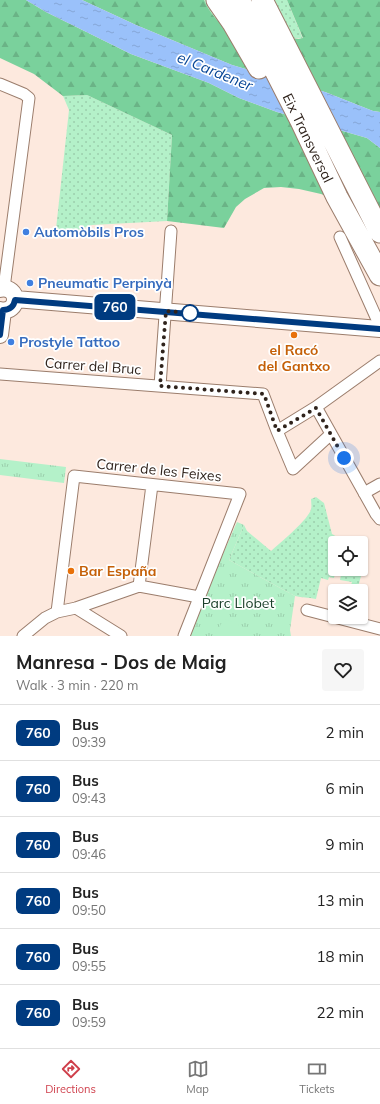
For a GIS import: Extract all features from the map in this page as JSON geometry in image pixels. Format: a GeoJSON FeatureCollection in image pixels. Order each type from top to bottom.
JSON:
{"type":"FeatureCollection","features":[{"type":"Feature","properties":{"kind":"highway","name":"Eix Transversal"},"geometry":{"type":"LineString","coordinates":[[217,0],[239,12],[306,149],[337,197],[380,275]]}},
{"type":"Feature","properties":{"kind":"highway"},"geometry":{"type":"LineString","coordinates":[[262,0],[286,35]]}},
{"type":"Feature","properties":{"kind":"highway"},"geometry":{"type":"LineString","coordinates":[[278,0],[286,35]]}},
{"type":"Feature","properties":{"kind":"highway","name":"Eix Transversal"},"geometry":{"type":"LineString","coordinates":[[286,35],[324,121],[380,232]]}},
{"type":"Feature","properties":{"kind":"street"},"geometry":{"type":"LineString","coordinates":[[0,84],[24,94],[29,98],[2,288],[11,291],[15,300],[12,307],[8,310],[2,310],[0,335]]}},
{"type":"Feature","properties":{"kind":"street"},"geometry":{"type":"LineString","coordinates":[[160,386],[171,231]]}},
{"type":"Feature","properties":{"kind":"street"},"geometry":{"type":"LineString","coordinates":[[15,300],[380,328],[340,237]]}},
{"type":"Feature","properties":{"kind":"street"},"geometry":{"type":"LineString","coordinates":[[330,433],[293,469],[277,431],[316,408],[380,361]]}},
{"type":"Feature","properties":{"kind":"street","name":"Carrer del Bruc"},"geometry":{"type":"LineString","coordinates":[[0,374],[264,394],[277,431]]}},
{"type":"Feature","properties":{"kind":"street"},"geometry":{"type":"LineString","coordinates":[[316,408],[380,519]]}},
{"type":"Feature","properties":{"kind":"street","name":"Carrer de les Feixes"},"geometry":{"type":"LineString","coordinates":[[57,612],[74,476],[240,494],[199,596]]}},
{"type":"Feature","properties":{"kind":"street"},"geometry":{"type":"LineString","coordinates":[[364,493],[380,484]]}},
{"type":"Feature","properties":{"kind":"street"},"geometry":{"type":"LineString","coordinates":[[139,586],[152,485]]}},
{"type":"Feature","properties":{"kind":"street"},"geometry":{"type":"LineString","coordinates":[[23,636],[45,618],[57,612],[76,608],[139,586],[199,596],[184,636]]}},
{"type":"Feature","properties":{"kind":"street"},"geometry":{"type":"LineString","coordinates":[[76,608],[121,636]]}},
{"type":"Feature","properties":{"kind":"street"},"geometry":{"type":"LineString","coordinates":[[307,610],[380,629]]}},
{"type":"Feature","properties":{"kind":"green space"},"geometry":{"type":"Polygon","coordinates":[[[0,0],[26,0],[46,12],[131,54],[209,83],[239,98],[277,112],[367,138],[380,148],[380,214],[321,194],[281,187],[264,188],[245,199],[236,207],[224,228],[167,221],[172,135],[87,95],[63,96],[34,74],[0,58],[0,0]]]}},
{"type":"Feature","properties":{"kind":"green space"},"geometry":{"type":"Polygon","coordinates":[[[82,0],[204,0],[214,17],[229,29],[299,39],[303,38],[287,0],[380,0],[380,112],[373,111],[325,92],[232,65],[136,25],[82,0]]]}},
{"type":"Feature","properties":{"kind":"green space"},"geometry":{"type":"Polygon","coordinates":[[[204,0],[287,0],[303,39],[229,29],[214,17],[204,0]]]}},
{"type":"Feature","properties":{"kind":"green space"},"geometry":{"type":"Polygon","coordinates":[[[87,95],[172,135],[167,221],[92,225],[55,238],[69,110],[63,96],[87,95]]]}},
{"type":"Feature","properties":{"kind":"green space"},"geometry":{"type":"Polygon","coordinates":[[[0,459],[66,467],[64,483],[0,475],[0,459]]]}},
{"type":"Feature","properties":{"kind":"green space"},"geometry":{"type":"Polygon","coordinates":[[[316,497],[324,503],[332,534],[335,536],[328,536],[328,576],[334,576],[334,578],[329,577],[328,580],[321,578],[316,599],[295,596],[229,560],[244,525],[247,531],[271,551],[294,531],[309,513],[311,509],[311,499],[316,497]]]}},
{"type":"Feature","properties":{"kind":"green space","name":"Parc Llobet"},"geometry":{"type":"Polygon","coordinates":[[[237,522],[244,525],[229,560],[295,596],[290,630],[291,636],[187,636],[237,522]]]}},
{"type":"Feature","properties":{"kind":"green space"},"geometry":{"type":"Polygon","coordinates":[[[341,576],[361,576],[359,584],[351,584],[352,582],[340,580],[341,576]]]}},
{"type":"Feature","properties":{"kind":"green space"},"geometry":{"type":"Polygon","coordinates":[[[224,619],[253,631],[251,636],[214,636],[224,619]]]}},
{"type":"Feature","properties":{"kind":"water","name":"el Cardener"},"geometry":{"type":"Polygon","coordinates":[[[26,0],[82,0],[136,25],[232,65],[325,92],[373,111],[380,112],[380,148],[367,138],[277,112],[239,98],[209,83],[131,54],[46,12],[26,0]]]}},
{"type":"Feature","properties":{"kind":"bus line","name":"760"},"geometry":{"type":"LineString","coordinates":[[0,335],[3,310],[10,309],[15,300],[380,329]]}},
{"type":"Feature","properties":{"kind":"place","name":"Automòbils Pros"},"geometry":{"type":"Point","coordinates":[26,232]}},
{"type":"Feature","properties":{"kind":"place","name":"Pneumatic Perpinyà"},"geometry":{"type":"Point","coordinates":[30,283]}},
{"type":"Feature","properties":{"kind":"place","name":"el Racó del Gantxo"},"geometry":{"type":"Point","coordinates":[294,335]}},
{"type":"Feature","properties":{"kind":"place","name":"Prostyle Tattoo"},"geometry":{"type":"Point","coordinates":[11,342]}},
{"type":"Feature","properties":{"kind":"place","name":"Bar España"},"geometry":{"type":"Point","coordinates":[71,571]}},
{"type":"Feature","properties":{"kind":"route"},"geometry":{"type":"LineString","coordinates":[[190,313],[166,311],[160,386],[264,394],[277,431],[316,408],[344,458]]}}]}
